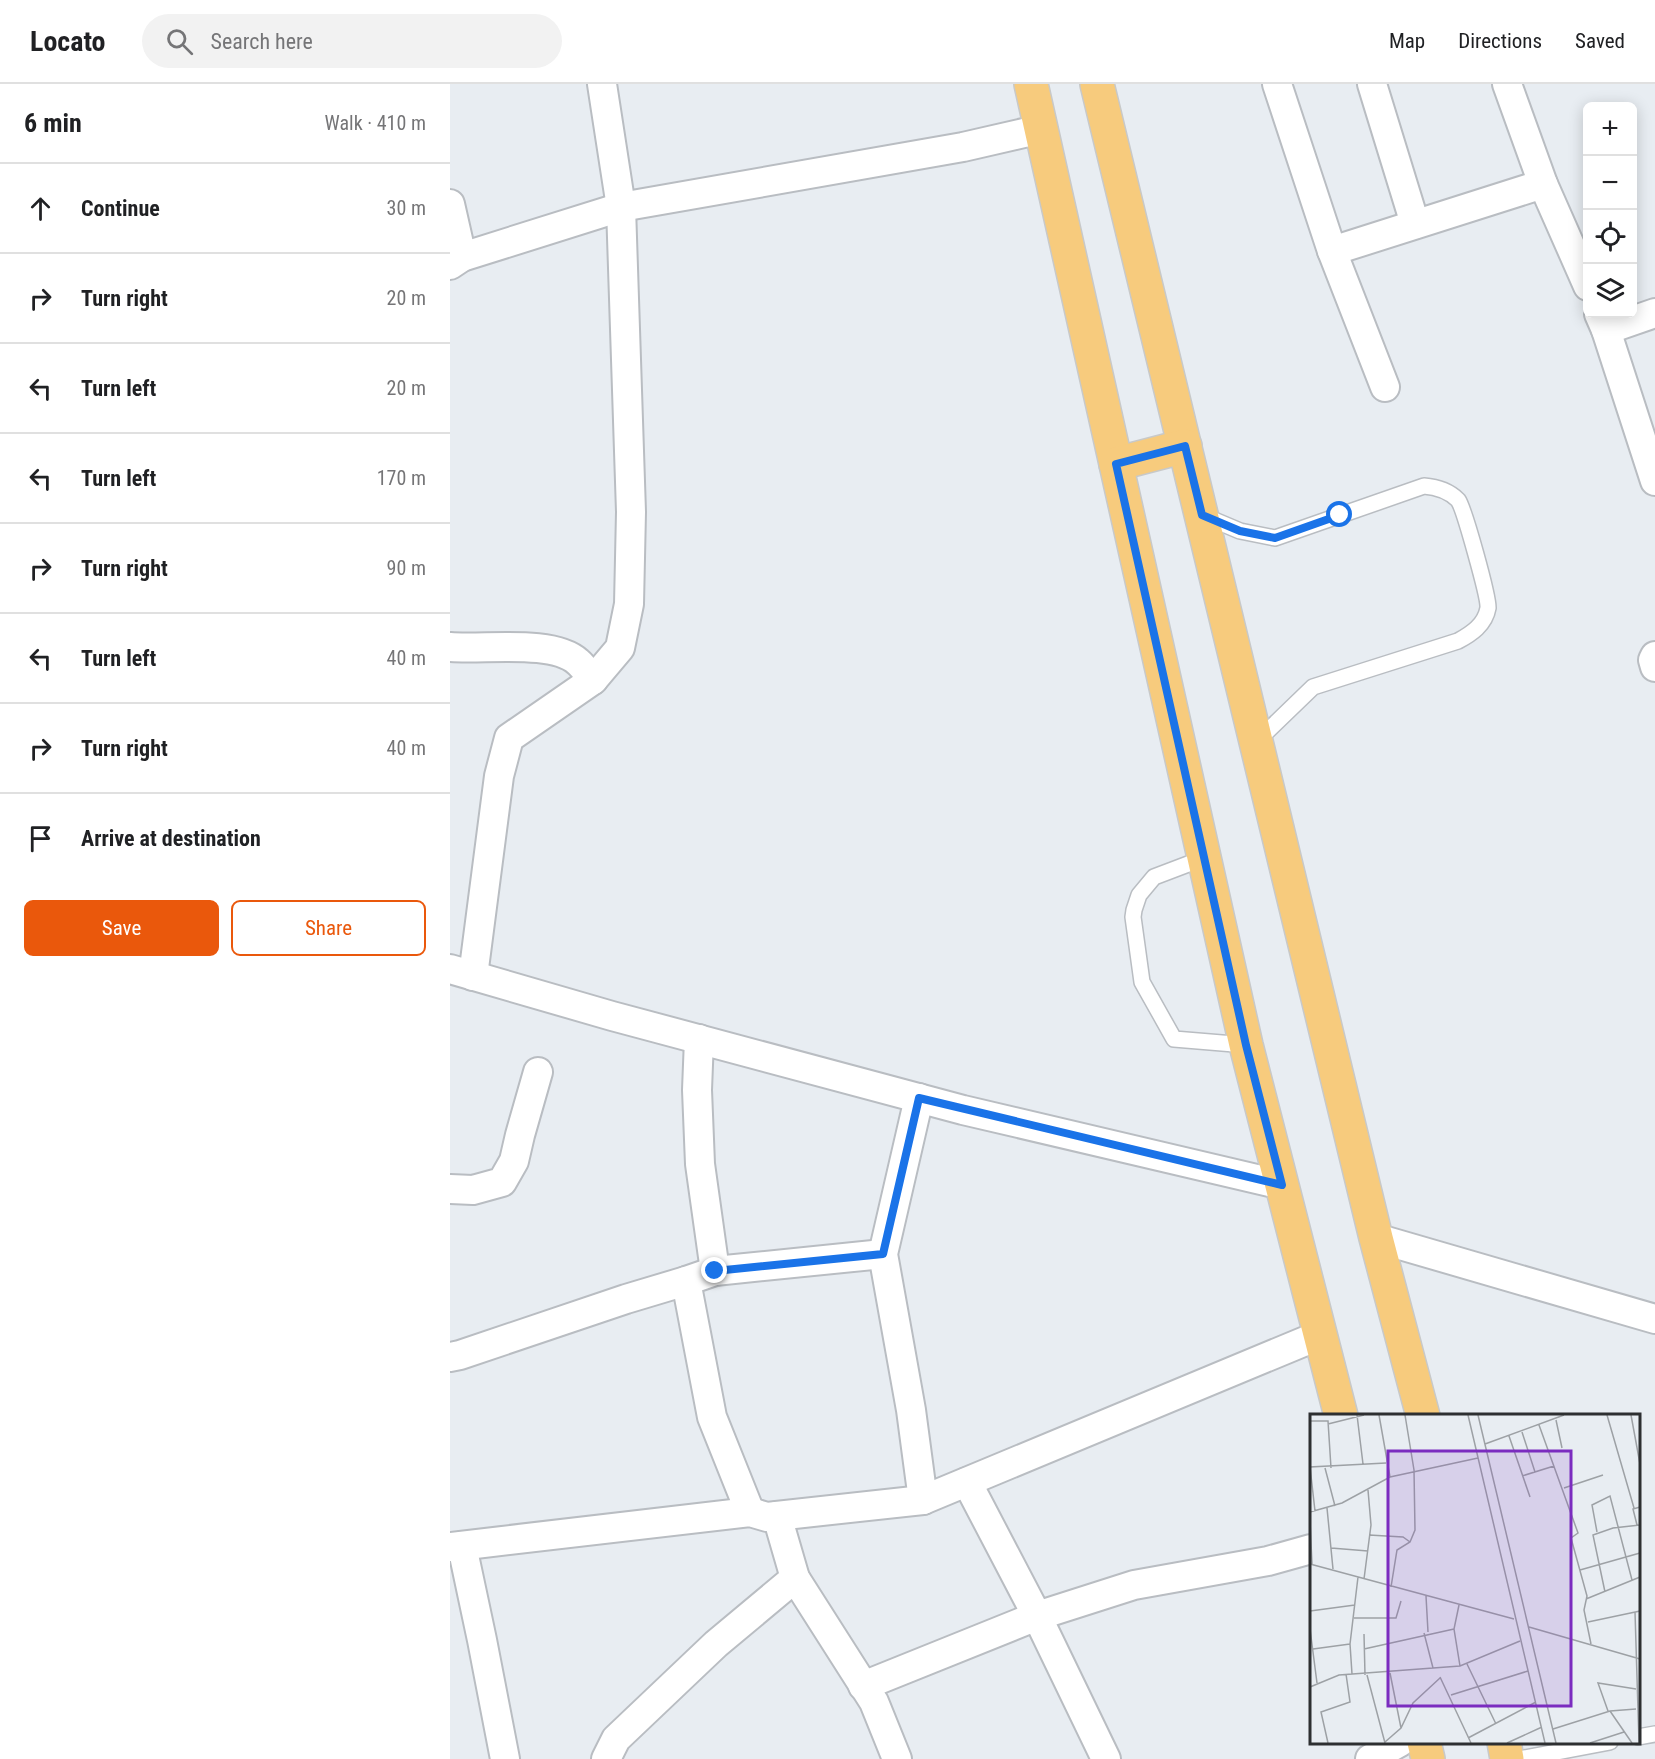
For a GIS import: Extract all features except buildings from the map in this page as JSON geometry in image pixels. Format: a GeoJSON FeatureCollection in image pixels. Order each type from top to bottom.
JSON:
{"type":"FeatureCollection","features":[{"type":"Feature","properties":{"kind":"main road"},"geometry":{"type":"LineString","coordinates":[[1031,84],[1246,1045],[1340,1414]]}},
{"type":"Feature","properties":{"kind":"main road"},"geometry":{"type":"LineString","coordinates":[[1097,84],[1376,1238],[1422,1414]]}},
{"type":"Feature","properties":{"kind":"main road"},"geometry":{"type":"LineString","coordinates":[[1116,464],[1185,446]]}},
{"type":"Feature","properties":{"kind":"main road"},"geometry":{"type":"LineString","coordinates":[[1424,1744],[1428,1759]]}},
{"type":"Feature","properties":{"kind":"main road"},"geometry":{"type":"LineString","coordinates":[[1504,1744],[1507,1759]]}},
{"type":"Feature","properties":{"kind":"street"},"geometry":{"type":"LineString","coordinates":[[602,84],[621,207],[631,512],[629,604],[620,648],[593,680],[509,738],[499,776],[462,972],[919,1098],[1282,1185]]}},
{"type":"Feature","properties":{"kind":"street"},"geometry":{"type":"LineString","coordinates":[[1277,84],[1332,251],[1385,387]]}},
{"type":"Feature","properties":{"kind":"street"},"geometry":{"type":"LineString","coordinates":[[1372,84],[1415,225]]}},
{"type":"Feature","properties":{"kind":"street"},"geometry":{"type":"LineString","coordinates":[[1507,84],[1544,184],[1583,277]]}},
{"type":"Feature","properties":{"kind":"street"},"geometry":{"type":"LineString","coordinates":[[450,204],[456,261],[621,207],[963,147],[1041,129]]}},
{"type":"Feature","properties":{"kind":"street"},"geometry":{"type":"LineString","coordinates":[[1332,251],[1544,184]]}},
{"type":"Feature","properties":{"kind":"street"},"geometry":{"type":"LineString","coordinates":[[1655,313],[1603,322],[1655,481]]}},
{"type":"Feature","properties":{"kind":"street"},"geometry":{"type":"LineString","coordinates":[[450,647],[518,648],[561,652],[577,661],[593,680]]}},
{"type":"Feature","properties":{"kind":"street"},"geometry":{"type":"LineString","coordinates":[[1655,656],[1653,660],[1655,667]]}},
{"type":"Feature","properties":{"kind":"street"},"geometry":{"type":"LineString","coordinates":[[699,1039],[697,1090],[700,1164],[715,1271]]}},
{"type":"Feature","properties":{"kind":"street"},"geometry":{"type":"LineString","coordinates":[[450,1189],[473,1190],[502,1182],[514,1161],[519,1135],[538,1072]]}},
{"type":"Feature","properties":{"kind":"street"},"geometry":{"type":"LineString","coordinates":[[919,1098],[883,1254],[911,1410],[923,1500]]}},
{"type":"Feature","properties":{"kind":"street"},"geometry":{"type":"LineString","coordinates":[[1376,1238],[1655,1318]]}},
{"type":"Feature","properties":{"kind":"street"},"geometry":{"type":"LineString","coordinates":[[450,1356],[460,1355],[715,1271],[883,1254]]}},
{"type":"Feature","properties":{"kind":"street"},"geometry":{"type":"LineString","coordinates":[[686,1281],[712,1417],[750,1512]]}},
{"type":"Feature","properties":{"kind":"street"},"geometry":{"type":"LineString","coordinates":[[505,1759],[482,1640],[456,1546],[750,1512],[767,1517],[923,1500],[1320,1335]]}},
{"type":"Feature","properties":{"kind":"street"},"geometry":{"type":"LineString","coordinates":[[967,1482],[1037,1616],[1106,1759]]}},
{"type":"Feature","properties":{"kind":"street"},"geometry":{"type":"LineString","coordinates":[[777,1516],[795,1578],[874,1702],[897,1759]]}},
{"type":"Feature","properties":{"kind":"street"},"geometry":{"type":"LineString","coordinates":[[863,1686],[1037,1616],[1134,1586],[1268,1561],[1310,1549]]}},
{"type":"Feature","properties":{"kind":"street"},"geometry":{"type":"LineString","coordinates":[[606,1759],[616,1739],[716,1644],[795,1578]]}},
{"type":"Feature","properties":{"kind":"street"},"geometry":{"type":"LineString","coordinates":[[1370,1759],[1398,1744]]}},
{"type":"Feature","properties":{"kind":"lane"},"geometry":{"type":"LineString","coordinates":[[1202,515],[1240,531],[1275,538],[1424,486],[1436,487],[1447,491],[1459,502],[1475,548],[1488,607],[1482,623],[1473,633],[1458,641],[1312,687],[1256,742]]}},
{"type":"Feature","properties":{"kind":"lane"},"geometry":{"type":"LineString","coordinates":[[1204,858],[1154,877],[1139,895],[1134,906],[1133,917],[1142,982],[1174,1039],[1246,1045]]}},
{"type":"Feature","properties":{"kind":"lane"},"geometry":{"type":"LineString","coordinates":[[1640,1737],[1655,1734]]}},
{"type":"Feature","properties":{"kind":"lane"},"geometry":{"type":"LineString","coordinates":[[1519,1759],[1604,1744]]}},
{"type":"Feature","properties":{"kind":"route"},"geometry":{"type":"LineString","coordinates":[[715,1271],[883,1254],[919,1098],[1282,1185],[1246,1045],[1116,464],[1185,446],[1202,515],[1240,531],[1275,538],[1340,515]]}}]}
